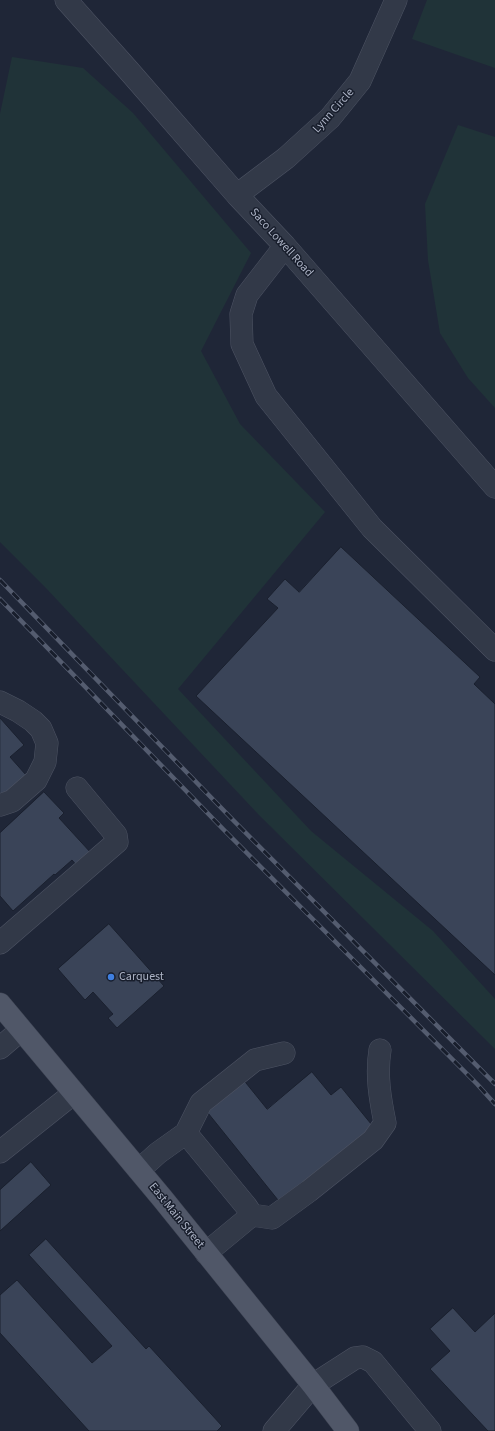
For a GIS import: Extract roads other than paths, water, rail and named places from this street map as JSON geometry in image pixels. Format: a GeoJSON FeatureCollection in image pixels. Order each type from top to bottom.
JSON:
{"type":"FeatureCollection","features":[{"type":"Feature","properties":{"kind":"main road","name":"East Main Street"},"geometry":{"type":"LineString","coordinates":[[0,1004],[139,1170],[313,1385],[348,1431]]}},
{"type":"Feature","properties":{"kind":"street","name":"Saco Lowell Road"},"geometry":{"type":"LineString","coordinates":[[66,0],[237,195],[285,246],[495,487]]}},
{"type":"Feature","properties":{"kind":"street","name":"Lynn Circle"},"geometry":{"type":"LineString","coordinates":[[237,195],[286,158],[330,118],[360,81],[396,0]]}},
{"type":"Feature","properties":{"kind":"street"},"geometry":{"type":"LineString","coordinates":[[285,246],[247,295],[241,314],[242,344],[266,396],[372,528],[495,650]]}},
{"type":"Feature","properties":{"kind":"street"},"geometry":{"type":"LineString","coordinates":[[0,702],[33,721],[41,729],[47,743],[45,762],[36,780],[12,801],[0,805]]}},
{"type":"Feature","properties":{"kind":"street"},"geometry":{"type":"LineString","coordinates":[[0,943],[117,842],[116,835],[77,788]]}},
{"type":"Feature","properties":{"kind":"street"},"geometry":{"type":"LineString","coordinates":[[0,1048],[21,1030]]}},
{"type":"Feature","properties":{"kind":"street"},"geometry":{"type":"LineString","coordinates":[[186,1134],[252,1215],[272,1218],[309,1191],[373,1140],[385,1123],[379,1093],[377,1065],[380,1050]]}},
{"type":"Feature","properties":{"kind":"street"},"geometry":{"type":"LineString","coordinates":[[139,1170],[158,1153],[186,1134],[201,1104],[255,1060],[284,1053]]}},
{"type":"Feature","properties":{"kind":"street"},"geometry":{"type":"LineString","coordinates":[[0,1152],[74,1093]]}},
{"type":"Feature","properties":{"kind":"street"},"geometry":{"type":"LineString","coordinates":[[206,1253],[252,1215]]}},
{"type":"Feature","properties":{"kind":"street"},"geometry":{"type":"LineString","coordinates":[[274,1431],[313,1385],[355,1358],[363,1357],[373,1362],[430,1431]]}},
{"type":"Feature","properties":{"kind":"railway"},"geometry":{"type":"LineString","coordinates":[[0,580],[233,820],[495,1084]]}},
{"type":"Feature","properties":{"kind":"railway"},"geometry":{"type":"LineString","coordinates":[[0,599],[223,829],[477,1084],[495,1104]]}},
{"type":"Feature","properties":{"kind":"place","name":"Carquest"},"geometry":{"type":"Point","coordinates":[111,977]}}]}
